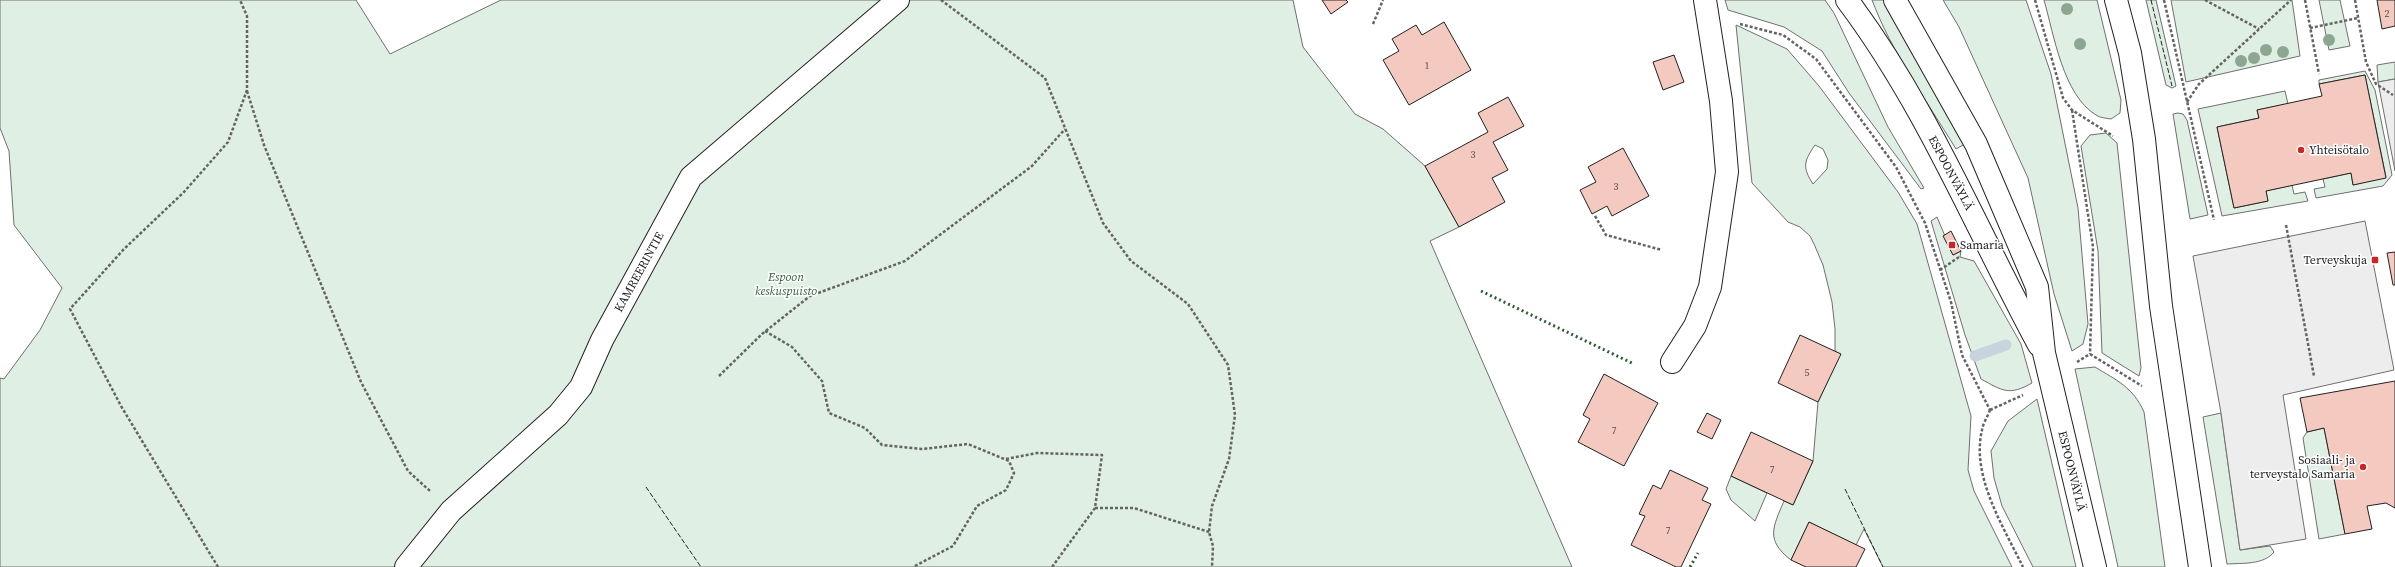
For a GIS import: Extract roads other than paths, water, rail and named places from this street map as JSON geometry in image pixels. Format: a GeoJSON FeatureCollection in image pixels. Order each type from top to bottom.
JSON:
{"type":"FeatureCollection","features":[{"type":"Feature","properties":{"kind":"street","name":"KAMREERINTIE"},"geometry":{"type":"LineString","coordinates":[[406,567],[451,511],[558,415],[581,387],[606,334],[691,177],[898,0]]}},
{"type":"Feature","properties":{"kind":"street","name":"ESPOONVÄYLÄ"},"geometry":{"type":"LineString","coordinates":[[1847,0],[1866,25],[1906,89],[1944,155],[2013,297],[2044,353]]}},
{"type":"Feature","properties":{"kind":"street","name":"ESPOONVÄYLÄ"},"geometry":{"type":"LineString","coordinates":[[1895,0],[1976,144],[2034,280],[2044,353],[2095,567]]}},
{"type":"Feature","properties":{"kind":"street"},"geometry":{"type":"LineString","coordinates":[[2116,0],[2130,53],[2144,139],[2161,306],[2200,567]]}},
{"type":"Feature","properties":{"kind":"street"},"geometry":{"type":"LineString","coordinates":[[1672,362],[1695,326],[1710,287],[1727,172],[1721,100],[1706,8]]}},
{"type":"Feature","properties":{"kind":"waterway"},"geometry":{"type":"LineString","coordinates":[[1975,356],[2006,345]]}},
{"type":"Feature","properties":{"kind":"place","name":"Yhteisötalo"},"geometry":{"type":"Point","coordinates":[2301,150]}},
{"type":"Feature","properties":{"kind":"place","name":"Samaria"},"geometry":{"type":"Point","coordinates":[1952,245]}},
{"type":"Feature","properties":{"kind":"place","name":"Terveyskuja"},"geometry":{"type":"Point","coordinates":[2375,260]}},
{"type":"Feature","properties":{"kind":"place","name":"Sosiaali- ja terveystalo Samaria"},"geometry":{"type":"Point","coordinates":[2363,467]}},
{"type":"Feature","properties":{"kind":"park label","name":"Espoon keskuspuisto"},"geometry":{"type":"Point","coordinates":[786,284]}}]}
